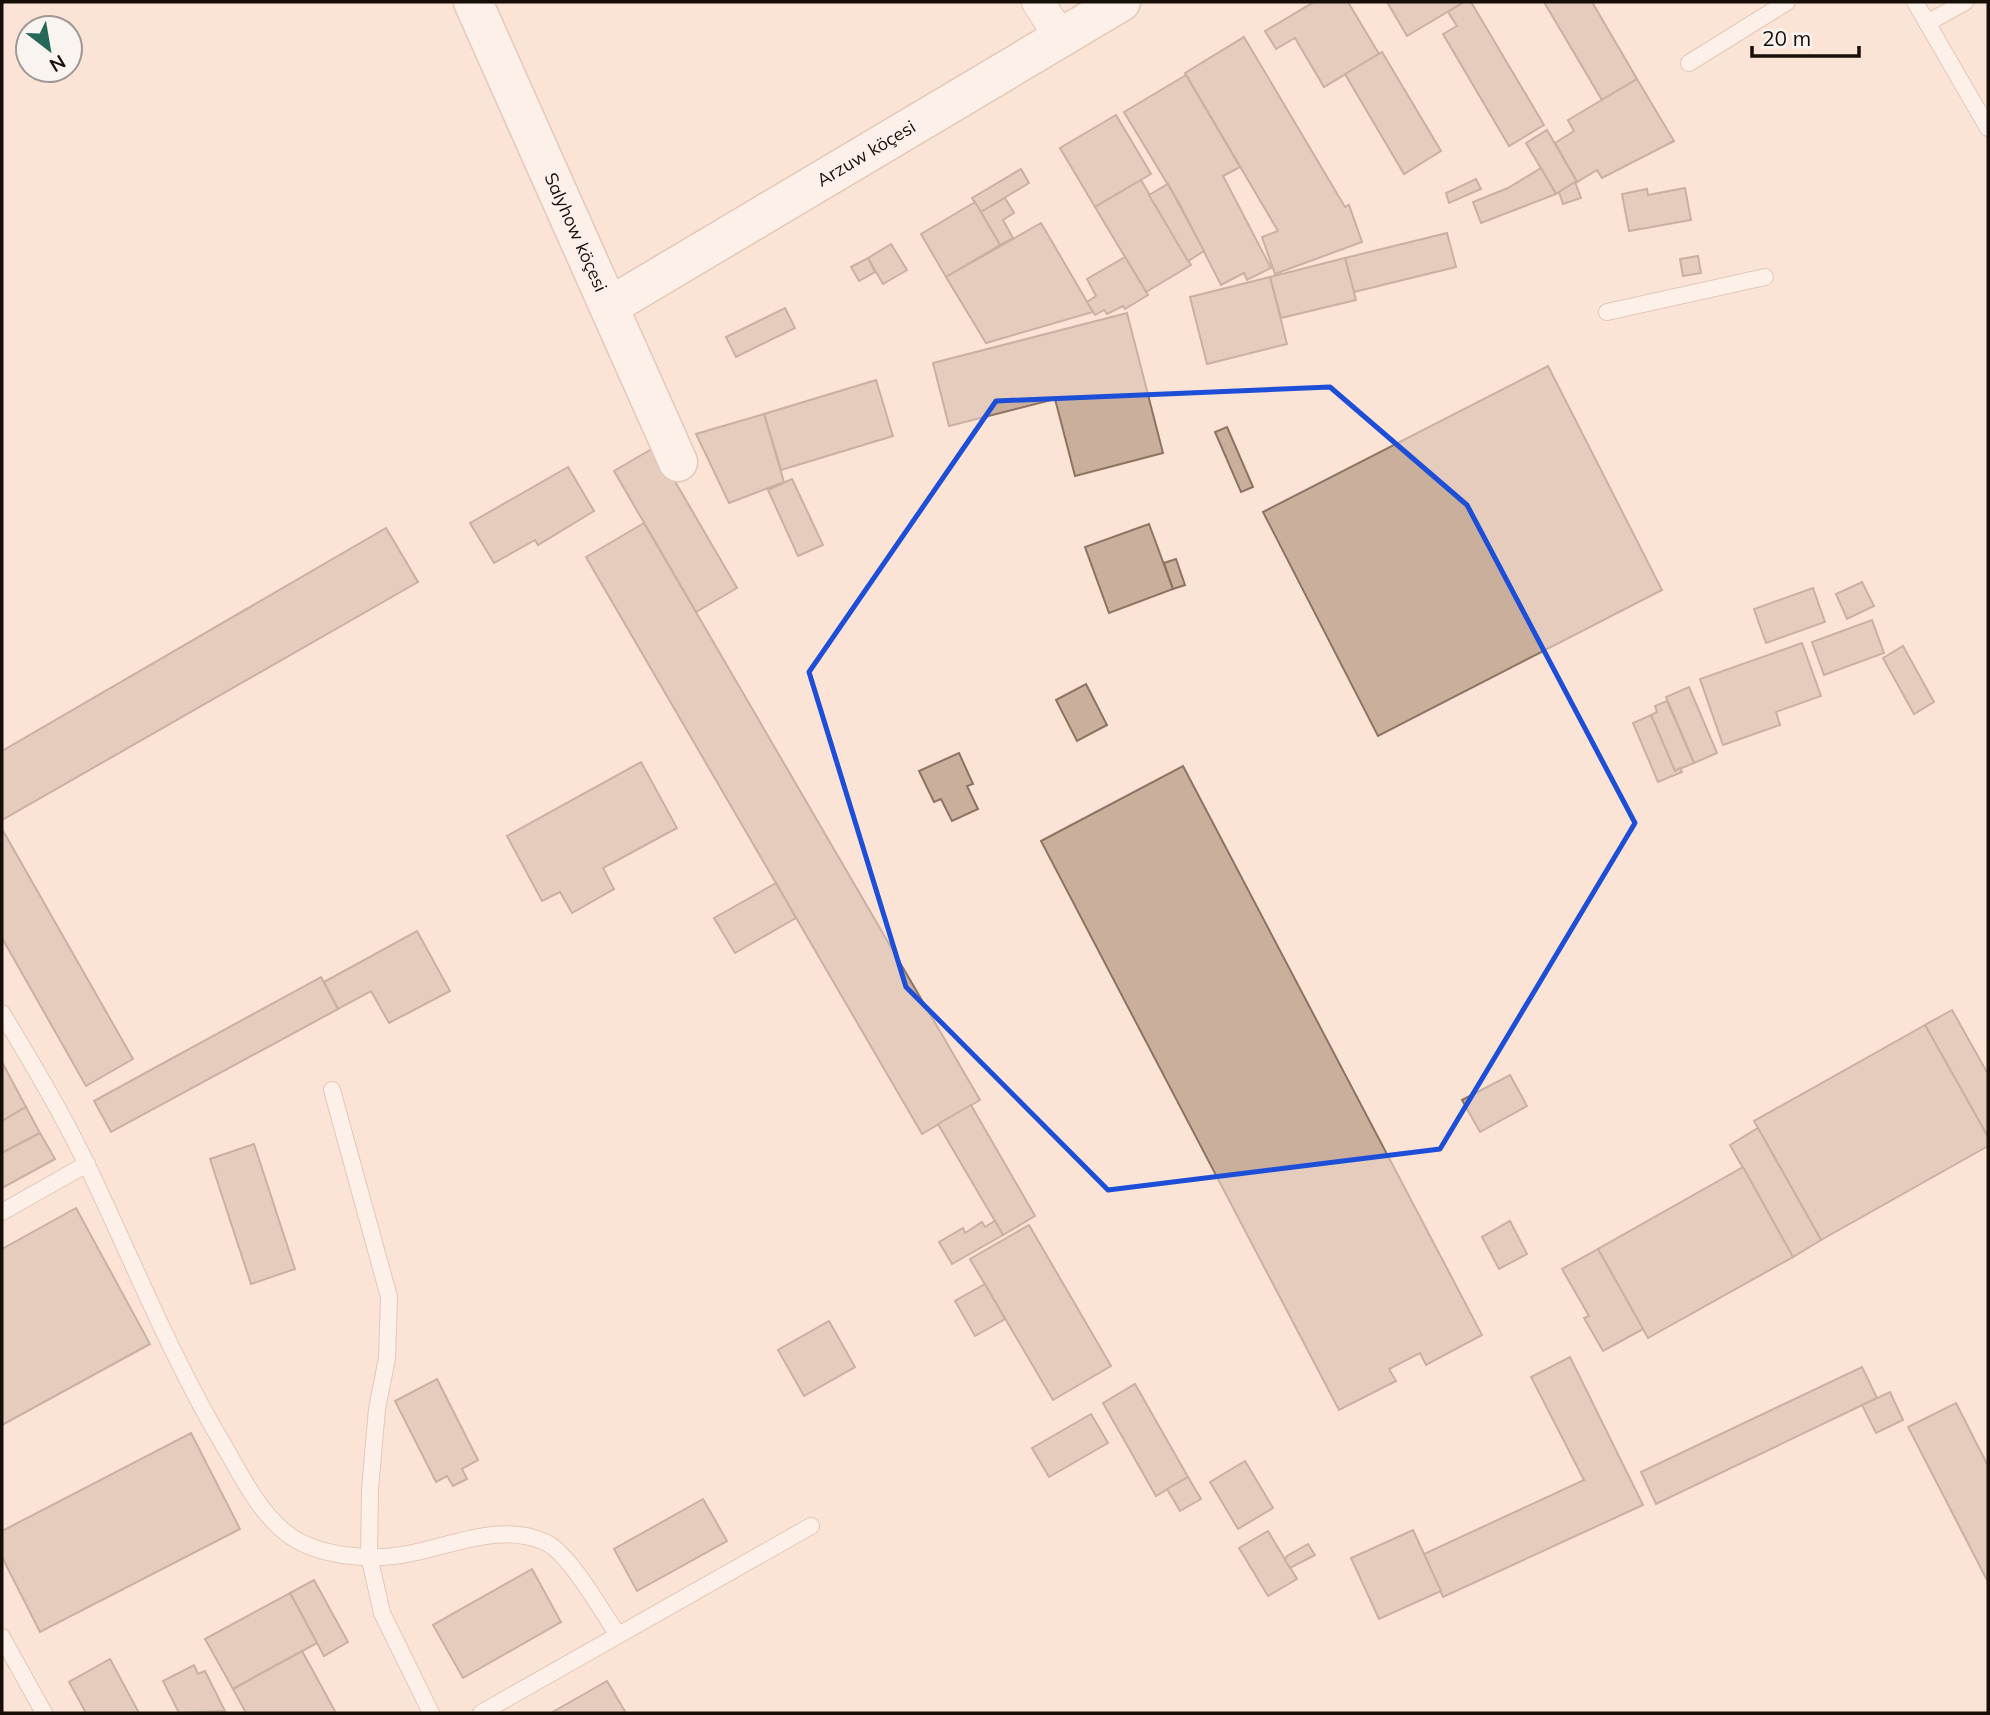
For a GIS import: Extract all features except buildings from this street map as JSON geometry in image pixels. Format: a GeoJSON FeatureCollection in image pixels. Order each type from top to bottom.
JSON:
{"type":"FeatureCollection","features":[{"type":"Feature","properties":{"kind":"street","name":"Salyhow köçesi"},"geometry":{"type":"LineString","coordinates":[[473,2],[678,461]]}},
{"type":"Feature","properties":{"kind":"street"},"geometry":{"type":"LineString","coordinates":[[1038,2],[1059,37]]}},
{"type":"Feature","properties":{"kind":"street","name":"Arzuw köçesi"},"geometry":{"type":"LineString","coordinates":[[610,306],[1121,2]]}},
{"type":"Feature","properties":{"kind":"lane"},"geometry":{"type":"LineString","coordinates":[[1689,63],[1787,2]]}},
{"type":"Feature","properties":{"kind":"lane"},"geometry":{"type":"LineString","coordinates":[[1915,2],[1988,128]]}},
{"type":"Feature","properties":{"kind":"lane"},"geometry":{"type":"LineString","coordinates":[[1927,23],[1965,2]]}},
{"type":"Feature","properties":{"kind":"lane"},"geometry":{"type":"LineString","coordinates":[[1607,312],[1765,277]]}},
{"type":"Feature","properties":{"kind":"lane"},"geometry":{"type":"LineString","coordinates":[[2,1013],[45,1084],[87,1164],[166,1336],[210,1423],[254,1498],[286,1533],[323,1551],[369,1556],[406,1554],[462,1539],[508,1534],[548,1544],[579,1576],[618,1635]]}},
{"type":"Feature","properties":{"kind":"lane"},"geometry":{"type":"LineString","coordinates":[[332,1090],[389,1297],[387,1358],[377,1409],[370,1489],[369,1556],[382,1613],[431,1713]]}},
{"type":"Feature","properties":{"kind":"lane"},"geometry":{"type":"LineString","coordinates":[[2,1212],[87,1164]]}},
{"type":"Feature","properties":{"kind":"lane"},"geometry":{"type":"LineString","coordinates":[[481,1713],[811,1526]]}},
{"type":"Feature","properties":{"kind":"lane"},"geometry":{"type":"LineString","coordinates":[[2,1637],[44,1713]]}},
{"type":"Feature","properties":{"kind":"highlighted area"},"geometry":{"type":"Polygon","coordinates":[[[1330,387],[1467,505],[1635,823],[1440,1149],[1108,1190],[906,987],[809,672],[996,401],[1330,387]]]}}]}
